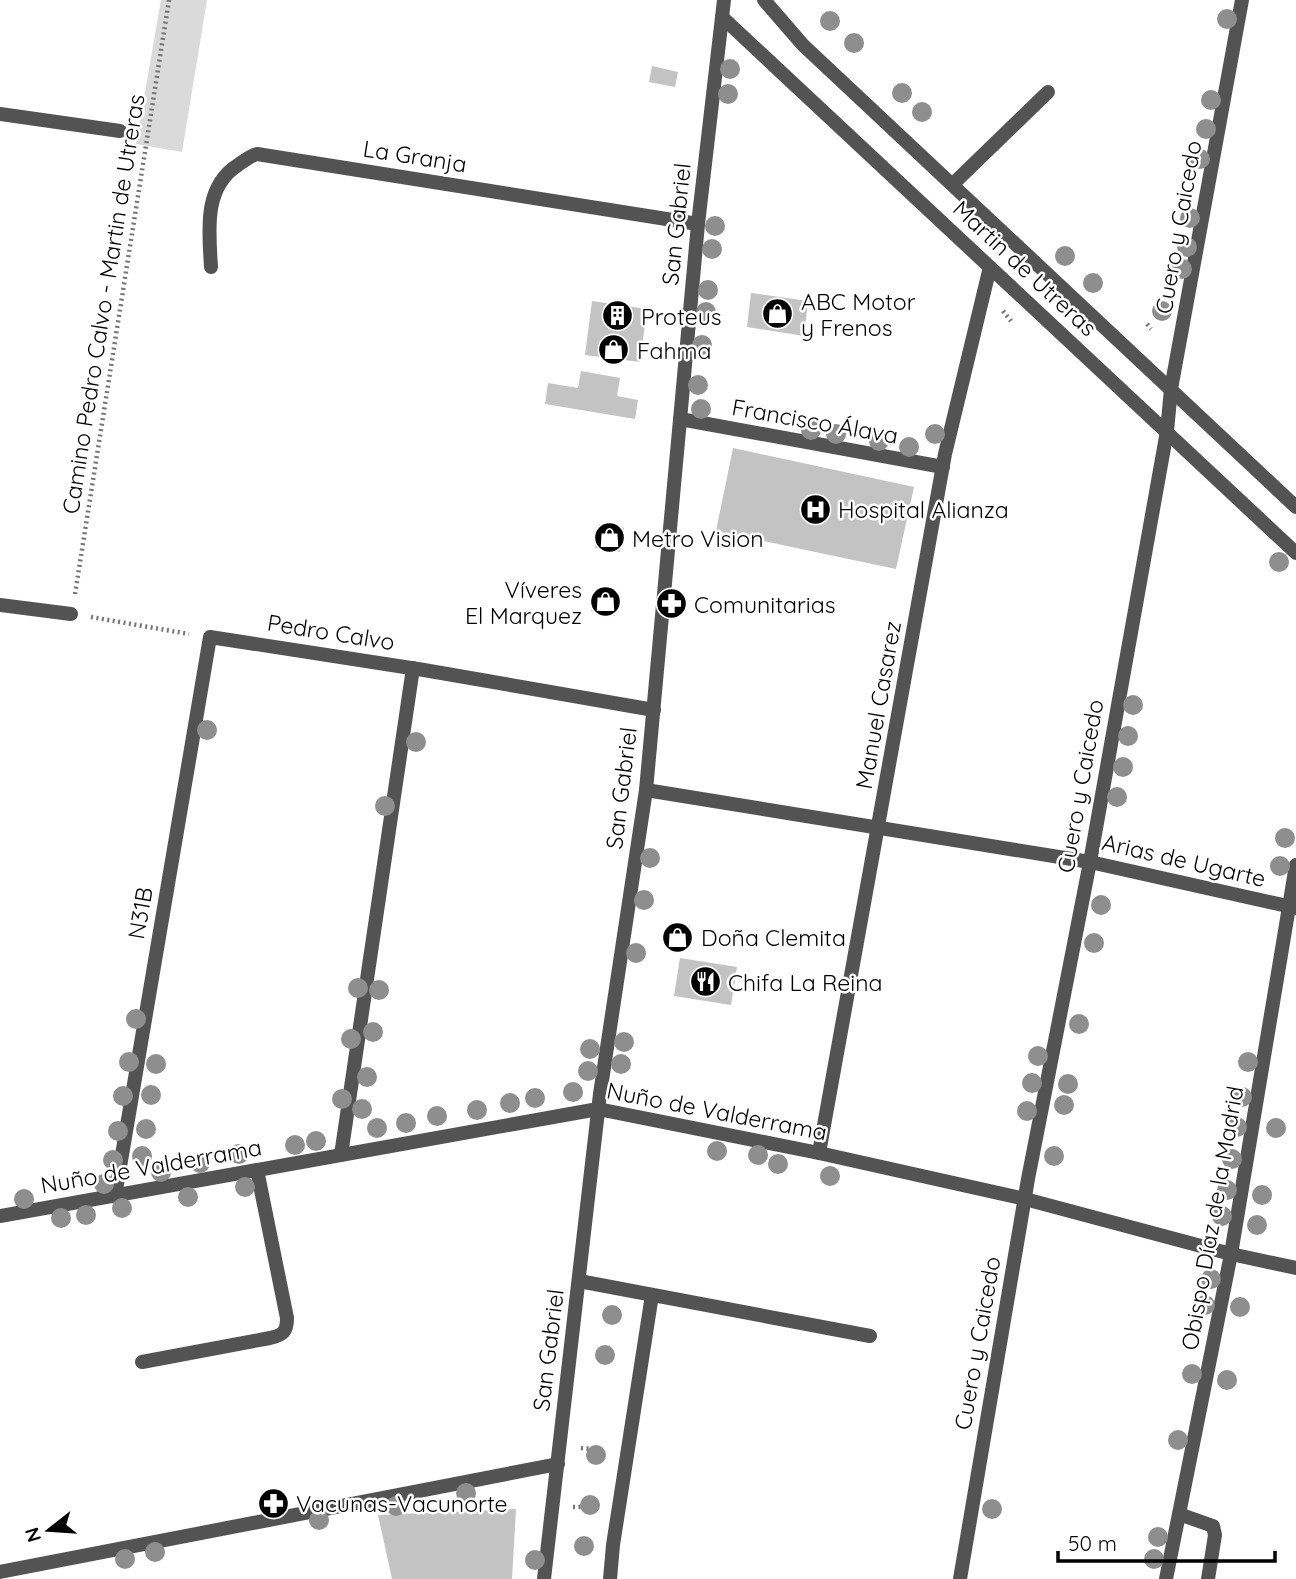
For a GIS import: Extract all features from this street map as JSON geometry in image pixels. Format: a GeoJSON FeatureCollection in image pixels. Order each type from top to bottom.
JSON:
{"type":"FeatureCollection","features":[{"type":"Feature","properties":{"kind":"street","name":"San Gabriel"},"geometry":{"type":"LineString","coordinates":[[544,1579],[598,1110],[646,790],[698,224],[724,0]]}},
{"type":"Feature","properties":{"kind":"street","name":"Martin de Utreras"},"geometry":{"type":"LineString","coordinates":[[764,0],[803,45],[1296,508]]}},
{"type":"Feature","properties":{"kind":"street","name":"Cuero y Caicedo"},"geometry":{"type":"LineString","coordinates":[[960,1579],[1025,1199],[1090,862],[1167,431],[1171,389],[1242,0]]}},
{"type":"Feature","properties":{"kind":"street","name":"Martin de Utreras"},"geometry":{"type":"LineString","coordinates":[[722,17],[1296,553]]}},
{"type":"Feature","properties":{"kind":"street"},"geometry":{"type":"LineString","coordinates":[[953,184],[1048,92]]}},
{"type":"Feature","properties":{"kind":"street"},"geometry":{"type":"LineString","coordinates":[[0,114],[120,131]]}},
{"type":"Feature","properties":{"kind":"street","name":"La Granja"},"geometry":{"type":"LineString","coordinates":[[211,267],[209,229],[214,192],[231,169],[257,155],[698,224]]}},
{"type":"Feature","properties":{"kind":"street","name":"Manuel Casarez"},"geometry":{"type":"LineString","coordinates":[[819,1153],[943,467],[990,267]]}},
{"type":"Feature","properties":{"kind":"street","name":"Francisco Álava"},"geometry":{"type":"LineString","coordinates":[[680,419],[943,467]]}},
{"type":"Feature","properties":{"kind":"street"},"geometry":{"type":"LineString","coordinates":[[0,605],[71,614]]}},
{"type":"Feature","properties":{"kind":"street","name":"Pedro Calvo"},"geometry":{"type":"LineString","coordinates":[[210,637],[414,668],[654,710]]}},
{"type":"Feature","properties":{"kind":"street","name":"N31B"},"geometry":{"type":"LineString","coordinates":[[115,1196],[210,637]]}},
{"type":"Feature","properties":{"kind":"street"},"geometry":{"type":"LineString","coordinates":[[341,1155],[414,668]]}},
{"type":"Feature","properties":{"kind":"street","name":"Arias de Ugarte"},"geometry":{"type":"LineString","coordinates":[[646,790],[1090,862],[1292,908]]}},
{"type":"Feature","properties":{"kind":"street","name":"Obispo Díaz de la Madrid"},"geometry":{"type":"LineString","coordinates":[[1166,1579],[1231,1254],[1292,908],[1296,865]]}},
{"type":"Feature","properties":{"kind":"street","name":"Nuño de Valderrama"},"geometry":{"type":"LineString","coordinates":[[0,1216],[598,1110],[819,1153],[1025,1199],[1231,1254],[1296,1268]]}},
{"type":"Feature","properties":{"kind":"street"},"geometry":{"type":"LineString","coordinates":[[142,1362],[282,1336],[287,1328],[257,1170]]}},
{"type":"Feature","properties":{"kind":"street"},"geometry":{"type":"LineString","coordinates":[[579,1281],[870,1336]]}},
{"type":"Feature","properties":{"kind":"street"},"geometry":{"type":"LineString","coordinates":[[610,1579],[612,1545],[652,1295]]}},
{"type":"Feature","properties":{"kind":"street"},"geometry":{"type":"LineString","coordinates":[[0,1572],[558,1464]]}},
{"type":"Feature","properties":{"kind":"street"},"geometry":{"type":"LineString","coordinates":[[1179,1514],[1213,1526],[1215,1535],[1208,1579]]}},
{"type":"Feature","properties":{"kind":"path","name":"Camino Pedro Calvo - Martin de Utreras"},"geometry":{"type":"LineString","coordinates":[[71,614],[169,0]]}},
{"type":"Feature","properties":{"kind":"path"},"geometry":{"type":"LineString","coordinates":[[1003,311],[1011,321]]}},
{"type":"Feature","properties":{"kind":"path"},"geometry":{"type":"LineString","coordinates":[[71,614],[210,637]]}},
{"type":"Feature","properties":{"kind":"path"},"geometry":{"type":"LineString","coordinates":[[577,1447],[591,1449]]}},
{"type":"Feature","properties":{"kind":"path"},"geometry":{"type":"LineString","coordinates":[[572,1507],[584,1507]]}},
{"type":"Feature","properties":{"kind":"shaded area"},"geometry":{"type":"Polygon","coordinates":[[[161,0],[207,0],[182,152],[136,144],[161,0]]]}},
{"type":"Feature","properties":{"kind":"building"},"geometry":{"type":"Polygon","coordinates":[[[652,66],[678,72],[675,87],[649,82],[652,66]]]}},
{"type":"Feature","properties":{"kind":"building","name":"ABC Motor y Frenos"},"geometry":{"type":"Polygon","coordinates":[[[751,293],[808,301],[804,336],[747,327],[751,293]]]}},
{"type":"Feature","properties":{"kind":"building"},"geometry":{"type":"Polygon","coordinates":[[[592,301],[647,309],[640,362],[585,355],[592,301]]]}},
{"type":"Feature","properties":{"kind":"building"},"geometry":{"type":"Polygon","coordinates":[[[581,371],[620,378],[617,396],[638,400],[635,419],[545,404],[548,383],[578,388],[581,371]]]}},
{"type":"Feature","properties":{"kind":"building","name":"Hospital Alianza"},"geometry":{"type":"Polygon","coordinates":[[[733,448],[914,487],[896,569],[716,531],[733,448]]]}},
{"type":"Feature","properties":{"kind":"building","name":"Metro Vision"},"geometry":{"type":"Polygon","coordinates":[[[599,524],[624,528],[620,552],[595,548],[599,524]]]}},
{"type":"Feature","properties":{"kind":"building","name":"Víveres El Marquez"},"geometry":{"type":"Polygon","coordinates":[[[596,588],[619,593],[615,616],[591,611],[596,588]]]}},
{"type":"Feature","properties":{"kind":"building","name":"Doña Clemita"},"geometry":{"type":"Polygon","coordinates":[[[671,922],[690,926],[684,952],[665,948],[671,922]]]}},
{"type":"Feature","properties":{"kind":"building","name":"Chifa La Reina"},"geometry":{"type":"Polygon","coordinates":[[[680,958],[737,967],[731,1005],[674,996],[680,958]]]}},
{"type":"Feature","properties":{"kind":"building"},"geometry":{"type":"Polygon","coordinates":[[[516,1509],[512,1579],[392,1579],[378,1515],[516,1509]]]}},
{"type":"Feature","properties":{"kind":"place","name":"ABC Motor y Frenos"},"geometry":{"type":"Point","coordinates":[778,314]}},
{"type":"Feature","properties":{"kind":"place","name":"Proteus"},"geometry":{"type":"Point","coordinates":[618,316]}},
{"type":"Feature","properties":{"kind":"place","name":"Fahma"},"geometry":{"type":"Point","coordinates":[614,350]}},
{"type":"Feature","properties":{"kind":"place","name":"Hospital Alianza"},"geometry":{"type":"Point","coordinates":[815,509]}},
{"type":"Feature","properties":{"kind":"place","name":"Metro Vision"},"geometry":{"type":"Point","coordinates":[609,538]}},
{"type":"Feature","properties":{"kind":"place","name":"Víveres El Marquez"},"geometry":{"type":"Point","coordinates":[605,602]}},
{"type":"Feature","properties":{"kind":"place","name":"Comunitarias"},"geometry":{"type":"Point","coordinates":[671,604]}},
{"type":"Feature","properties":{"kind":"place","name":"Doña Clemita"},"geometry":{"type":"Point","coordinates":[678,937]}},
{"type":"Feature","properties":{"kind":"place","name":"Chifa La Reina"},"geometry":{"type":"Point","coordinates":[705,982]}},
{"type":"Feature","properties":{"kind":"place","name":"Vacunas-Vacunorte"},"geometry":{"type":"Point","coordinates":[273,1503]}}]}
